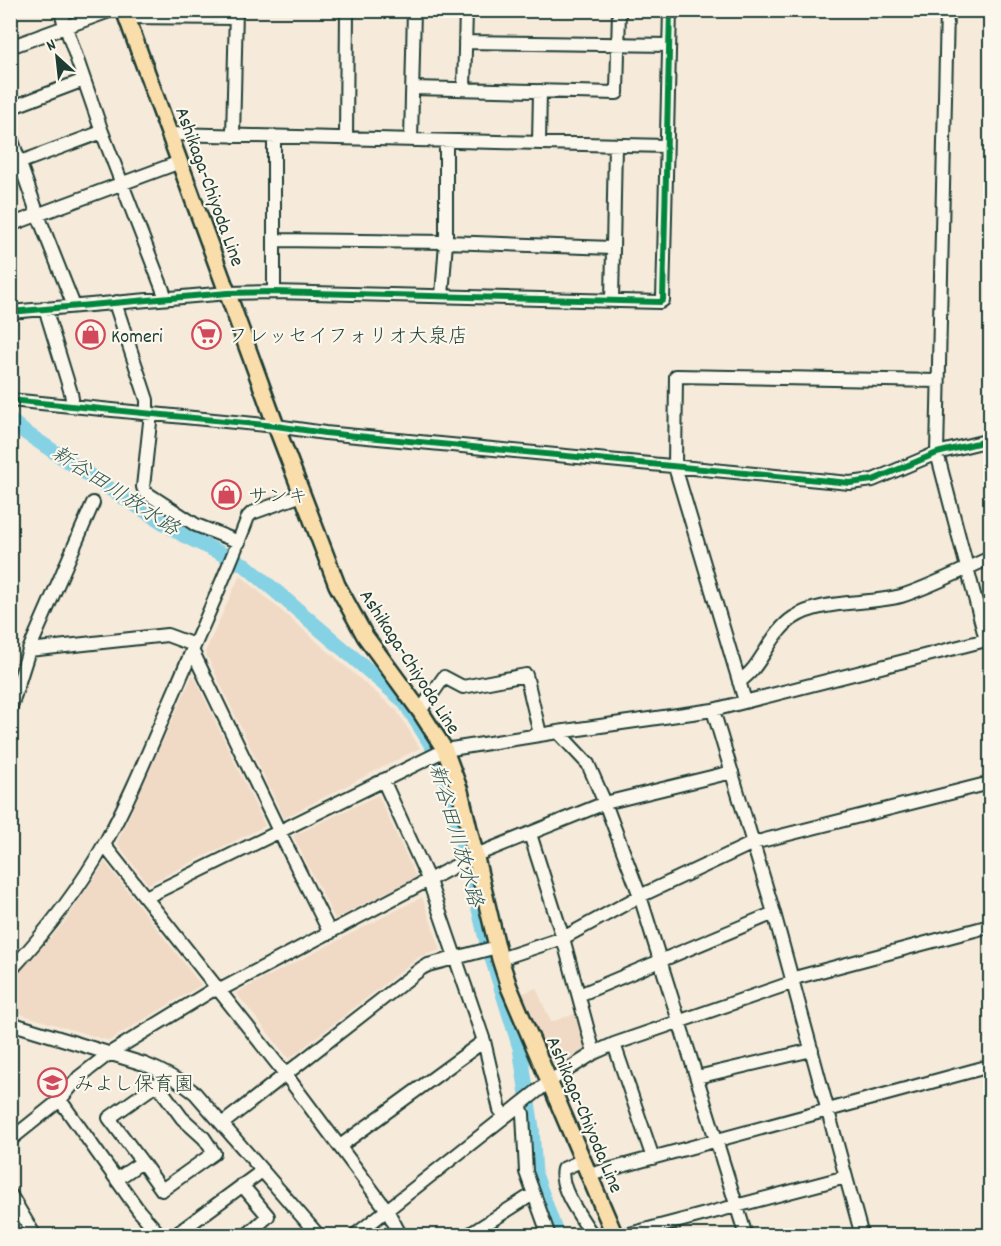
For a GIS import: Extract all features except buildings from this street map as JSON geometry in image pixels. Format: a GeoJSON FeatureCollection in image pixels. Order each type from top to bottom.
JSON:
{"type":"FeatureCollection","features":[{"type":"Feature","properties":{"kind":"main road","name":"Ashikaga-Chiyoda Line"},"geometry":{"type":"LineString","coordinates":[[121,13],[170,134],[276,426],[337,585],[365,636],[420,711],[445,750],[460,791],[497,951],[509,987],[615,1236]]}},
{"type":"Feature","properties":{"kind":"street"},"geometry":{"type":"LineString","coordinates":[[60,10],[102,132],[166,298]]}},
{"type":"Feature","properties":{"kind":"street"},"geometry":{"type":"LineString","coordinates":[[346,137],[347,10]]}},
{"type":"Feature","properties":{"kind":"street"},"geometry":{"type":"LineString","coordinates":[[411,140],[414,10]]}},
{"type":"Feature","properties":{"kind":"street"},"geometry":{"type":"LineString","coordinates":[[464,89],[466,10]]}},
{"type":"Feature","properties":{"kind":"street"},"geometry":{"type":"LineString","coordinates":[[413,88],[617,93],[619,10]]}},
{"type":"Feature","properties":{"kind":"street"},"geometry":{"type":"LineString","coordinates":[[10,312],[228,293],[274,292],[660,302],[663,300],[670,10]]}},
{"type":"Feature","properties":{"kind":"street"},"geometry":{"type":"LineString","coordinates":[[146,897],[445,750],[540,734],[713,710],[988,639],[936,453],[947,10]]}},
{"type":"Feature","properties":{"kind":"street"},"geometry":{"type":"LineString","coordinates":[[10,47],[66,27],[121,13],[236,14],[233,136]]}},
{"type":"Feature","properties":{"kind":"street"},"geometry":{"type":"LineString","coordinates":[[465,42],[669,45]]}},
{"type":"Feature","properties":{"kind":"street"},"geometry":{"type":"LineString","coordinates":[[10,108],[84,80]]}},
{"type":"Feature","properties":{"kind":"street"},"geometry":{"type":"LineString","coordinates":[[539,143],[540,91]]}},
{"type":"Feature","properties":{"kind":"street"},"geometry":{"type":"LineString","coordinates":[[16,164],[102,132]]}},
{"type":"Feature","properties":{"kind":"street"},"geometry":{"type":"LineString","coordinates":[[170,134],[666,146]]}},
{"type":"Feature","properties":{"kind":"street"},"geometry":{"type":"LineString","coordinates":[[10,135],[16,164],[72,301],[72,306]]}},
{"type":"Feature","properties":{"kind":"street"},"geometry":{"type":"LineString","coordinates":[[274,137],[274,292]]}},
{"type":"Feature","properties":{"kind":"street"},"geometry":{"type":"LineString","coordinates":[[442,296],[446,242],[446,141]]}},
{"type":"Feature","properties":{"kind":"street"},"geometry":{"type":"LineString","coordinates":[[612,301],[615,145]]}},
{"type":"Feature","properties":{"kind":"street"},"geometry":{"type":"LineString","coordinates":[[10,225],[180,162]]}},
{"type":"Feature","properties":{"kind":"street"},"geometry":{"type":"LineString","coordinates":[[275,240],[446,242],[612,248]]}},
{"type":"Feature","properties":{"kind":"street"},"geometry":{"type":"LineString","coordinates":[[117,302],[117,309],[147,400],[149,413],[142,487],[145,492],[196,525],[236,547]]}},
{"type":"Feature","properties":{"kind":"street"},"geometry":{"type":"LineString","coordinates":[[45,308],[71,393],[71,405]]}},
{"type":"Feature","properties":{"kind":"street"},"geometry":{"type":"LineString","coordinates":[[745,701],[675,467],[676,376],[938,381]]}},
{"type":"Feature","properties":{"kind":"street"},"geometry":{"type":"LineString","coordinates":[[10,400],[276,426],[325,433],[850,483],[873,480],[936,453],[990,440]]}},
{"type":"Feature","properties":{"kind":"street"},"geometry":{"type":"LineString","coordinates":[[10,971],[39,940],[64,907],[105,845],[248,517],[252,513],[302,495]]}},
{"type":"Feature","properties":{"kind":"street"},"geometry":{"type":"LineString","coordinates":[[10,710],[29,650],[93,503]]}},
{"type":"Feature","properties":{"kind":"street"},"geometry":{"type":"LineString","coordinates":[[740,682],[752,671],[790,620],[804,612],[901,596],[990,558]]}},
{"type":"Feature","properties":{"kind":"street"},"geometry":{"type":"LineString","coordinates":[[29,650],[167,635],[193,647],[279,831],[330,933]]}},
{"type":"Feature","properties":{"kind":"street"},"geometry":{"type":"LineString","coordinates":[[420,711],[444,677],[463,687],[526,675],[540,734]]}},
{"type":"Feature","properties":{"kind":"street"},"geometry":{"type":"LineString","coordinates":[[713,710],[774,913],[862,1236]]}},
{"type":"Feature","properties":{"kind":"street"},"geometry":{"type":"LineString","coordinates":[[558,732],[588,764],[640,896],[746,1236]]}},
{"type":"Feature","properties":{"kind":"street"},"geometry":{"type":"LineString","coordinates":[[10,1140],[60,1100],[80,1077],[110,1053],[211,991],[220,990],[459,864],[605,803],[732,772]]}},
{"type":"Feature","properties":{"kind":"street"},"geometry":{"type":"LineString","coordinates":[[383,780],[429,881],[484,1041],[500,1110],[506,1116]]}},
{"type":"Feature","properties":{"kind":"street"},"geometry":{"type":"LineString","coordinates":[[222,1124],[428,964],[478,951],[497,951],[563,938],[640,896],[753,843],[990,783]]}},
{"type":"Feature","properties":{"kind":"street"},"geometry":{"type":"LineString","coordinates":[[530,834],[563,938],[594,1053]]}},
{"type":"Feature","properties":{"kind":"street"},"geometry":{"type":"LineString","coordinates":[[105,845],[340,1146],[387,1210],[401,1236]]}},
{"type":"Feature","properties":{"kind":"street"},"geometry":{"type":"LineString","coordinates":[[579,995],[774,913]]}},
{"type":"Feature","properties":{"kind":"street"},"geometry":{"type":"LineString","coordinates":[[354,1236],[550,1081],[594,1053],[788,984],[798,977],[990,926]]}},
{"type":"Feature","properties":{"kind":"street"},"geometry":{"type":"LineString","coordinates":[[10,1023],[161,1070],[179,1081],[195,1093],[319,1236]]}},
{"type":"Feature","properties":{"kind":"street"},"geometry":{"type":"LineString","coordinates":[[340,1146],[484,1041]]}},
{"type":"Feature","properties":{"kind":"street"},"geometry":{"type":"LineString","coordinates":[[614,1044],[653,1158]]}},
{"type":"Feature","properties":{"kind":"street"},"geometry":{"type":"LineString","coordinates":[[697,1077],[812,1050]]}},
{"type":"Feature","properties":{"kind":"street"},"geometry":{"type":"LineString","coordinates":[[589,1175],[990,1066]]}},
{"type":"Feature","properties":{"kind":"street"},"geometry":{"type":"LineString","coordinates":[[157,1084],[182,1118],[204,1138],[214,1153],[162,1190],[142,1162],[108,1118],[157,1084]]}},
{"type":"Feature","properties":{"kind":"street"},"geometry":{"type":"LineString","coordinates":[[60,1100],[139,1211],[161,1236]]}},
{"type":"Feature","properties":{"kind":"street"},"geometry":{"type":"LineString","coordinates":[[522,1104],[526,1172],[549,1236]]}},
{"type":"Feature","properties":{"kind":"street"},"geometry":{"type":"LineString","coordinates":[[583,1160],[563,1169],[562,1173],[566,1191],[593,1236]]}},
{"type":"Feature","properties":{"kind":"street"},"geometry":{"type":"LineString","coordinates":[[117,1179],[142,1162]]}},
{"type":"Feature","properties":{"kind":"street"},"geometry":{"type":"LineString","coordinates":[[174,1236],[189,1231],[242,1185],[262,1171]]}},
{"type":"Feature","properties":{"kind":"street"},"geometry":{"type":"LineString","coordinates":[[622,1236],[846,1177]]}},
{"type":"Feature","properties":{"kind":"street"},"geometry":{"type":"LineString","coordinates":[[242,1185],[268,1216],[246,1236]]}},
{"type":"Feature","properties":{"kind":"street"},"geometry":{"type":"LineString","coordinates":[[10,1194],[35,1236]]}},
{"type":"Feature","properties":{"kind":"street"},"geometry":{"type":"LineString","coordinates":[[467,1236],[533,1194]]}},
{"type":"Feature","properties":{"kind":"shaded area"},"geometry":{"type":"Polygon","coordinates":[[[240,575],[397,711],[420,748],[284,818],[205,652],[240,575]]]}},
{"type":"Feature","properties":{"kind":"shaded area"},"geometry":{"type":"Polygon","coordinates":[[[193,674],[265,826],[148,884],[117,843],[193,674]]]}},
{"type":"Feature","properties":{"kind":"shaded area"},"geometry":{"type":"Polygon","coordinates":[[[378,795],[416,877],[335,919],[293,836],[378,795]]]}},
{"type":"Feature","properties":{"kind":"shaded area"},"geometry":{"type":"Polygon","coordinates":[[[105,862],[201,985],[109,1041],[10,1011],[11,981],[64,923],[105,862]]]}},
{"type":"Feature","properties":{"kind":"shaded area"},"geometry":{"type":"Polygon","coordinates":[[[422,897],[441,950],[419,957],[289,1059],[236,993],[422,897]]]}},
{"type":"Feature","properties":{"kind":"shaded area"},"geometry":{"type":"Polygon","coordinates":[[[536,988],[551,1022],[580,1012],[590,1047],[557,1067],[550,1064],[521,994],[536,988]]]}},
{"type":"Feature","properties":{"kind":"waterway","name":"新谷田川放水路"},"geometry":{"type":"LineString","coordinates":[[10,420],[104,485],[183,535],[245,565],[404,701],[432,746],[448,788],[486,939],[520,1048],[532,1128],[535,1174],[557,1236]]}},
{"type":"Feature","properties":{"kind":"cycle path"},"geometry":{"type":"LineString","coordinates":[[10,312],[228,293],[274,292],[660,302],[663,300],[670,10]]}},
{"type":"Feature","properties":{"kind":"cycle path"},"geometry":{"type":"LineString","coordinates":[[10,400],[276,426],[325,433],[850,483],[873,480],[937,453],[990,440]]}},
{"type":"Feature","properties":{"kind":"place","name":"Komeri"},"geometry":{"type":"Point","coordinates":[90,335]}},
{"type":"Feature","properties":{"kind":"place","name":"フレッセイフォリオ大泉店"},"geometry":{"type":"Point","coordinates":[207,335]}},
{"type":"Feature","properties":{"kind":"place","name":"サンキ"},"geometry":{"type":"Point","coordinates":[227,495]}},
{"type":"Feature","properties":{"kind":"place","name":"みよし保育園"},"geometry":{"type":"Point","coordinates":[53,1083]}}]}
